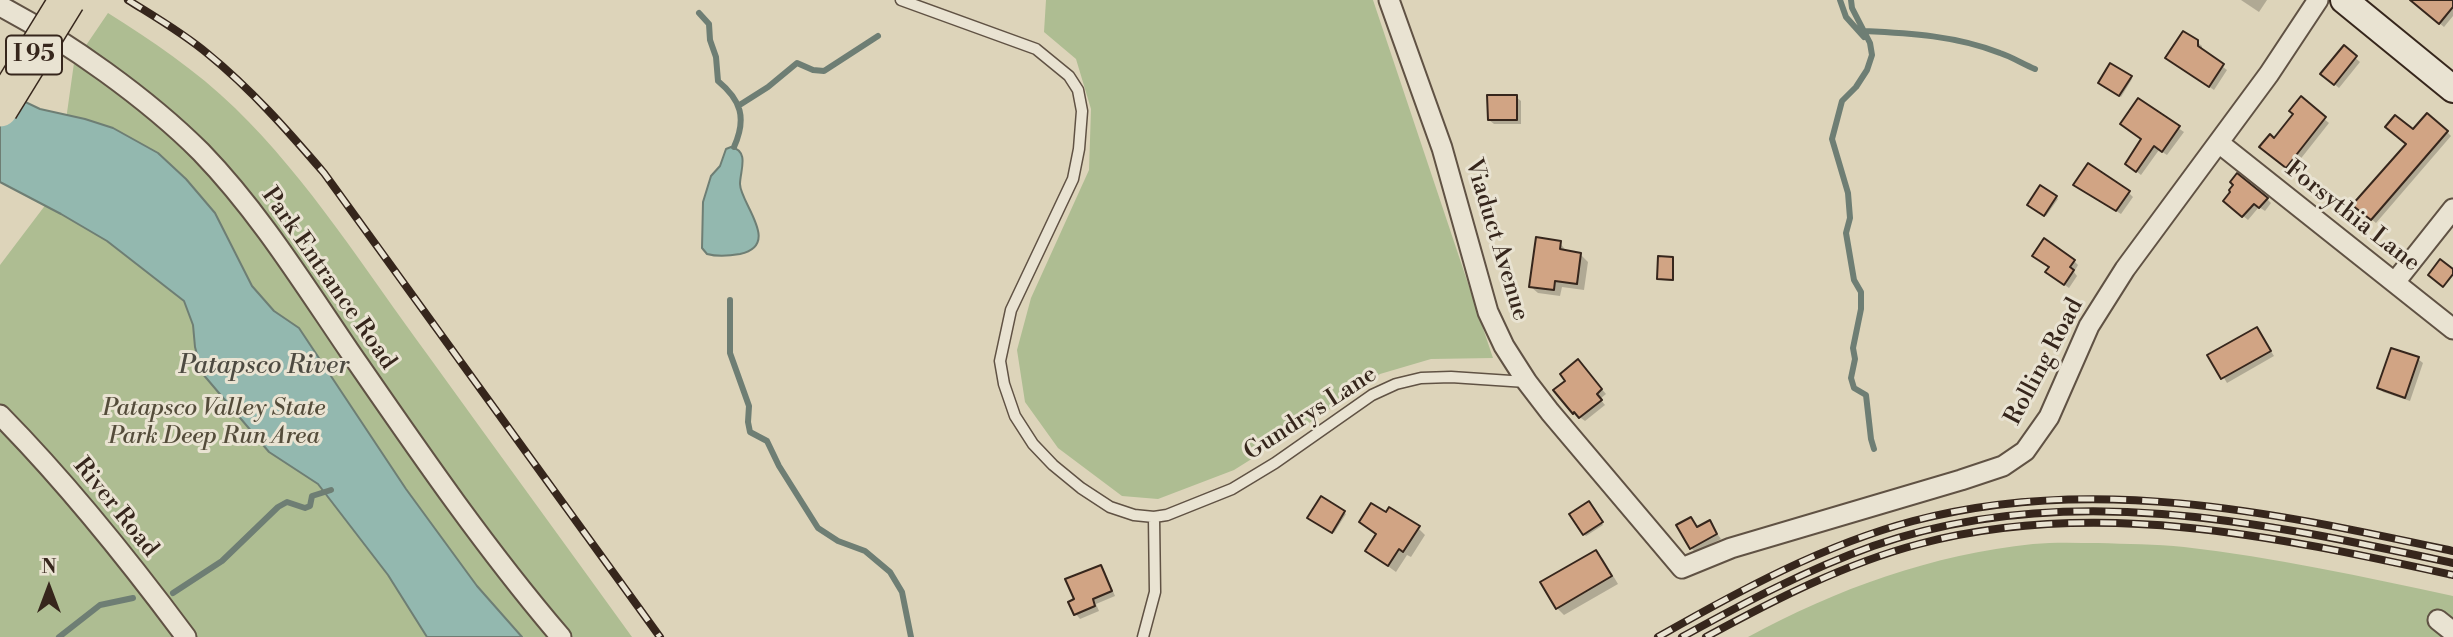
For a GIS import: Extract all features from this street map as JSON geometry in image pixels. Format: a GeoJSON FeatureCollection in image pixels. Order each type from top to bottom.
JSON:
{"type":"FeatureCollection","features":[{"type":"Feature","properties":{"kind":"highway","name":"I 95"},"geometry":{"type":"LineString","coordinates":[[0,109],[67,0]]}},
{"type":"Feature","properties":{"kind":"street","name":"Viaduct Avenue"},"geometry":{"type":"LineString","coordinates":[[1389,0],[1442,148],[1489,312],[1504,346],[1527,382],[1682,568]]}},
{"type":"Feature","properties":{"kind":"street","name":"Rolling Road"},"geometry":{"type":"LineString","coordinates":[[1682,568],[1731,548],[1961,481],[2003,466],[2025,451],[2049,417],[2096,314],[2125,269],[2219,143],[2318,0]]}},
{"type":"Feature","properties":{"kind":"street"},"geometry":{"type":"LineString","coordinates":[[2344,0],[2453,89]]}},
{"type":"Feature","properties":{"kind":"street","name":"Park Entrance Road"},"geometry":{"type":"LineString","coordinates":[[0,6],[68,47],[121,85],[200,151],[247,203],[434,473],[479,535],[561,637]]}},
{"type":"Feature","properties":{"kind":"street","name":"Forsythia Lane"},"geometry":{"type":"LineString","coordinates":[[2219,143],[2453,330]]}},
{"type":"Feature","properties":{"kind":"street"},"geometry":{"type":"LineString","coordinates":[[2395,282],[2453,209]]}},
{"type":"Feature","properties":{"kind":"street","name":"River Road"},"geometry":{"type":"LineString","coordinates":[[0,415],[44,459],[94,517],[186,637]]}},
{"type":"Feature","properties":{"kind":"lane"},"geometry":{"type":"LineString","coordinates":[[901,0],[1036,49],[1069,76],[1078,90],[1082,111],[1073,179],[1011,310],[1000,361],[1004,384],[1015,416],[1033,444],[1053,465],[1110,507],[1135,515],[1154,517],[1155,592],[1143,637]]}},
{"type":"Feature","properties":{"kind":"lane","name":"Gundrys Lane"},"geometry":{"type":"LineString","coordinates":[[1154,517],[1232,489],[1275,463],[1372,395],[1396,384],[1451,377],[1527,382]]}},
{"type":"Feature","properties":{"kind":"green space"},"geometry":{"type":"Polygon","coordinates":[[[1046,0],[1373,0],[1493,358],[1431,359],[1380,374],[1317,418],[1234,470],[1158,499],[1122,496],[1058,448],[1025,402],[1017,350],[1031,298],[1089,170],[1091,109],[1076,59],[1044,32],[1046,0]]]}},
{"type":"Feature","properties":{"kind":"green space","name":"Patapsco Valley State Park Deep Run Area"},"geometry":{"type":"Polygon","coordinates":[[[108,13],[205,81],[235,108],[288,165],[336,227],[632,637],[0,637],[0,265],[56,191],[74,63],[108,13]]]}},
{"type":"Feature","properties":{"kind":"green space"},"geometry":{"type":"Polygon","coordinates":[[[2098,543],[2218,551],[2319,568],[2453,596],[2453,637],[1748,637],[1851,589],[1923,565],[2033,544],[2098,543]]]}},
{"type":"Feature","properties":{"kind":"water","name":"Patapsco River"},"geometry":{"type":"Polygon","coordinates":[[[0,90],[40,109],[113,128],[158,153],[186,179],[215,213],[252,286],[274,311],[299,328],[406,489],[477,586],[522,637],[427,637],[388,575],[318,484],[269,452],[202,373],[193,325],[184,301],[107,241],[0,182],[0,90]]]}},
{"type":"Feature","properties":{"kind":"water"},"geometry":{"type":"Polygon","coordinates":[[[726,149],[737,149],[742,157],[740,184],[756,223],[758,242],[752,249],[740,254],[711,255],[702,248],[703,202],[711,176],[720,166],[726,149]]]}},
{"type":"Feature","properties":{"kind":"building"},"geometry":{"type":"Polygon","coordinates":[[[2410,0],[2453,0],[2453,7],[2439,24],[2410,0]]]}},
{"type":"Feature","properties":{"kind":"building"},"geometry":{"type":"Polygon","coordinates":[[[2183,31],[2198,40],[2198,46],[2224,64],[2209,87],[2165,58],[2183,31]]]}},
{"type":"Feature","properties":{"kind":"building"},"geometry":{"type":"Polygon","coordinates":[[[2344,45],[2357,56],[2334,85],[2320,74],[2344,45]]]}},
{"type":"Feature","properties":{"kind":"building"},"geometry":{"type":"Polygon","coordinates":[[[2110,63],[2132,76],[2119,96],[2098,83],[2110,63]]]}},
{"type":"Feature","properties":{"kind":"building"},"geometry":{"type":"Polygon","coordinates":[[[1487,95],[1517,95],[1517,120],[1488,120],[1487,95]]]}},
{"type":"Feature","properties":{"kind":"building"},"geometry":{"type":"Polygon","coordinates":[[[2301,96],[2326,117],[2286,168],[2259,147],[2270,134],[2274,138],[2293,114],[2289,111],[2301,96]]]}},
{"type":"Feature","properties":{"kind":"building"},"geometry":{"type":"Polygon","coordinates":[[[2138,98],[2180,126],[2162,152],[2154,146],[2136,172],[2125,164],[2141,139],[2120,124],[2138,98]]]}},
{"type":"Feature","properties":{"kind":"building"},"geometry":{"type":"Polygon","coordinates":[[[2427,113],[2448,131],[2371,220],[2352,205],[2406,144],[2385,127],[2395,115],[2413,129],[2427,113]]]}},
{"type":"Feature","properties":{"kind":"building"},"geometry":{"type":"Polygon","coordinates":[[[2088,163],[2130,191],[2116,211],[2073,185],[2088,163]]]}},
{"type":"Feature","properties":{"kind":"building"},"geometry":{"type":"Polygon","coordinates":[[[2237,173],[2268,198],[2259,208],[2254,204],[2242,217],[2223,201],[2233,185],[2230,182],[2237,173]]]}},
{"type":"Feature","properties":{"kind":"building"},"geometry":{"type":"Polygon","coordinates":[[[2040,185],[2057,196],[2044,216],[2027,205],[2040,185]]]}},
{"type":"Feature","properties":{"kind":"building"},"geometry":{"type":"Polygon","coordinates":[[[1536,237],[1561,241],[1560,249],[1581,253],[1577,284],[1555,281],[1554,290],[1529,287],[1536,237]]]}},
{"type":"Feature","properties":{"kind":"building"},"geometry":{"type":"Polygon","coordinates":[[[2044,238],[2075,260],[2070,267],[2074,270],[2064,285],[2045,272],[2049,267],[2032,256],[2044,238]]]}},
{"type":"Feature","properties":{"kind":"building"},"geometry":{"type":"Polygon","coordinates":[[[1658,256],[1673,257],[1673,280],[1657,279],[1658,256]]]}},
{"type":"Feature","properties":{"kind":"building"},"geometry":{"type":"Polygon","coordinates":[[[2440,259],[2453,269],[2453,274],[2443,287],[2428,275],[2440,259]]]}},
{"type":"Feature","properties":{"kind":"building"},"geometry":{"type":"Polygon","coordinates":[[[2257,327],[2271,351],[2221,379],[2207,355],[2257,327]]]}},
{"type":"Feature","properties":{"kind":"building"},"geometry":{"type":"Polygon","coordinates":[[[2391,348],[2419,357],[2405,398],[2377,388],[2391,348]]]}},
{"type":"Feature","properties":{"kind":"building"},"geometry":{"type":"Polygon","coordinates":[[[1578,359],[1602,389],[1597,394],[1602,400],[1579,418],[1553,390],[1565,381],[1560,374],[1578,359]]]}},
{"type":"Feature","properties":{"kind":"building"},"geometry":{"type":"Polygon","coordinates":[[[1321,496],[1345,511],[1332,533],[1307,518],[1321,496]]]}},
{"type":"Feature","properties":{"kind":"building"},"geometry":{"type":"Polygon","coordinates":[[[1589,501],[1603,522],[1583,535],[1569,514],[1589,501]]]}},
{"type":"Feature","properties":{"kind":"building"},"geometry":{"type":"Polygon","coordinates":[[[1371,503],[1386,512],[1389,507],[1420,526],[1403,552],[1399,549],[1388,566],[1365,551],[1376,534],[1359,522],[1371,503]]]}},
{"type":"Feature","properties":{"kind":"building"},"geometry":{"type":"Polygon","coordinates":[[[1691,517],[1697,527],[1710,520],[1717,534],[1690,549],[1676,525],[1691,517]]]}},
{"type":"Feature","properties":{"kind":"building"},"geometry":{"type":"Polygon","coordinates":[[[1596,550],[1612,576],[1556,609],[1540,582],[1596,550]]]}},
{"type":"Feature","properties":{"kind":"building"},"geometry":{"type":"Polygon","coordinates":[[[1101,565],[1112,591],[1093,599],[1095,606],[1074,615],[1068,602],[1074,599],[1065,579],[1101,565]]]}},
{"type":"Feature","properties":{"kind":"waterway"},"geometry":{"type":"LineString","coordinates":[[1840,0],[1846,17],[1864,37]]}},
{"type":"Feature","properties":{"kind":"waterway"},"geometry":{"type":"LineString","coordinates":[[1851,0],[1852,8],[1870,43],[1872,55],[1867,70],[1856,87],[1842,101],[1832,139],[1848,193],[1850,218],[1846,233],[1854,280],[1861,292],[1851,378],[1854,388],[1866,395],[1874,449]]}},
{"type":"Feature","properties":{"kind":"waterway"},"geometry":{"type":"LineString","coordinates":[[699,13],[709,24],[718,81],[732,95],[740,110],[740,127],[734,147]]}},
{"type":"Feature","properties":{"kind":"waterway"},"geometry":{"type":"LineString","coordinates":[[1864,31],[1950,39],[1984,47],[2035,69]]}},
{"type":"Feature","properties":{"kind":"waterway"},"geometry":{"type":"LineString","coordinates":[[738,106],[768,87],[797,63],[813,70],[824,71],[878,36]]}},
{"type":"Feature","properties":{"kind":"waterway"},"geometry":{"type":"LineString","coordinates":[[730,300],[730,353],[749,406],[750,432],[767,441],[779,466],[818,528],[838,541],[865,551],[890,572],[902,592],[911,637]]}},
{"type":"Feature","properties":{"kind":"waterway"},"geometry":{"type":"LineString","coordinates":[[173,593],[222,561],[278,507],[287,502],[305,508],[310,506],[312,496],[331,490]]}},
{"type":"Feature","properties":{"kind":"waterway"},"geometry":{"type":"LineString","coordinates":[[59,637],[100,605],[133,598]]}},
{"type":"Feature","properties":{"kind":"railway"},"geometry":{"type":"LineString","coordinates":[[128,0],[189,39],[224,67],[269,111],[324,173],[660,637]]}},
{"type":"Feature","properties":{"kind":"railway"},"geometry":{"type":"LineString","coordinates":[[1658,637],[1751,586],[1814,556],[1913,521],[1981,507],[2049,500],[2116,499],[2184,504],[2252,512],[2453,551]]}},
{"type":"Feature","properties":{"kind":"railway"},"geometry":{"type":"LineString","coordinates":[[1682,637],[1799,576],[1848,555],[1945,526],[2017,515],[2090,511],[2163,514],[2236,522],[2453,563]]}},
{"type":"Feature","properties":{"kind":"railway"},"geometry":{"type":"LineString","coordinates":[[1706,637],[1810,584],[1891,552],[1986,530],[2053,524],[2120,523],[2254,536],[2453,575]]}}]}
